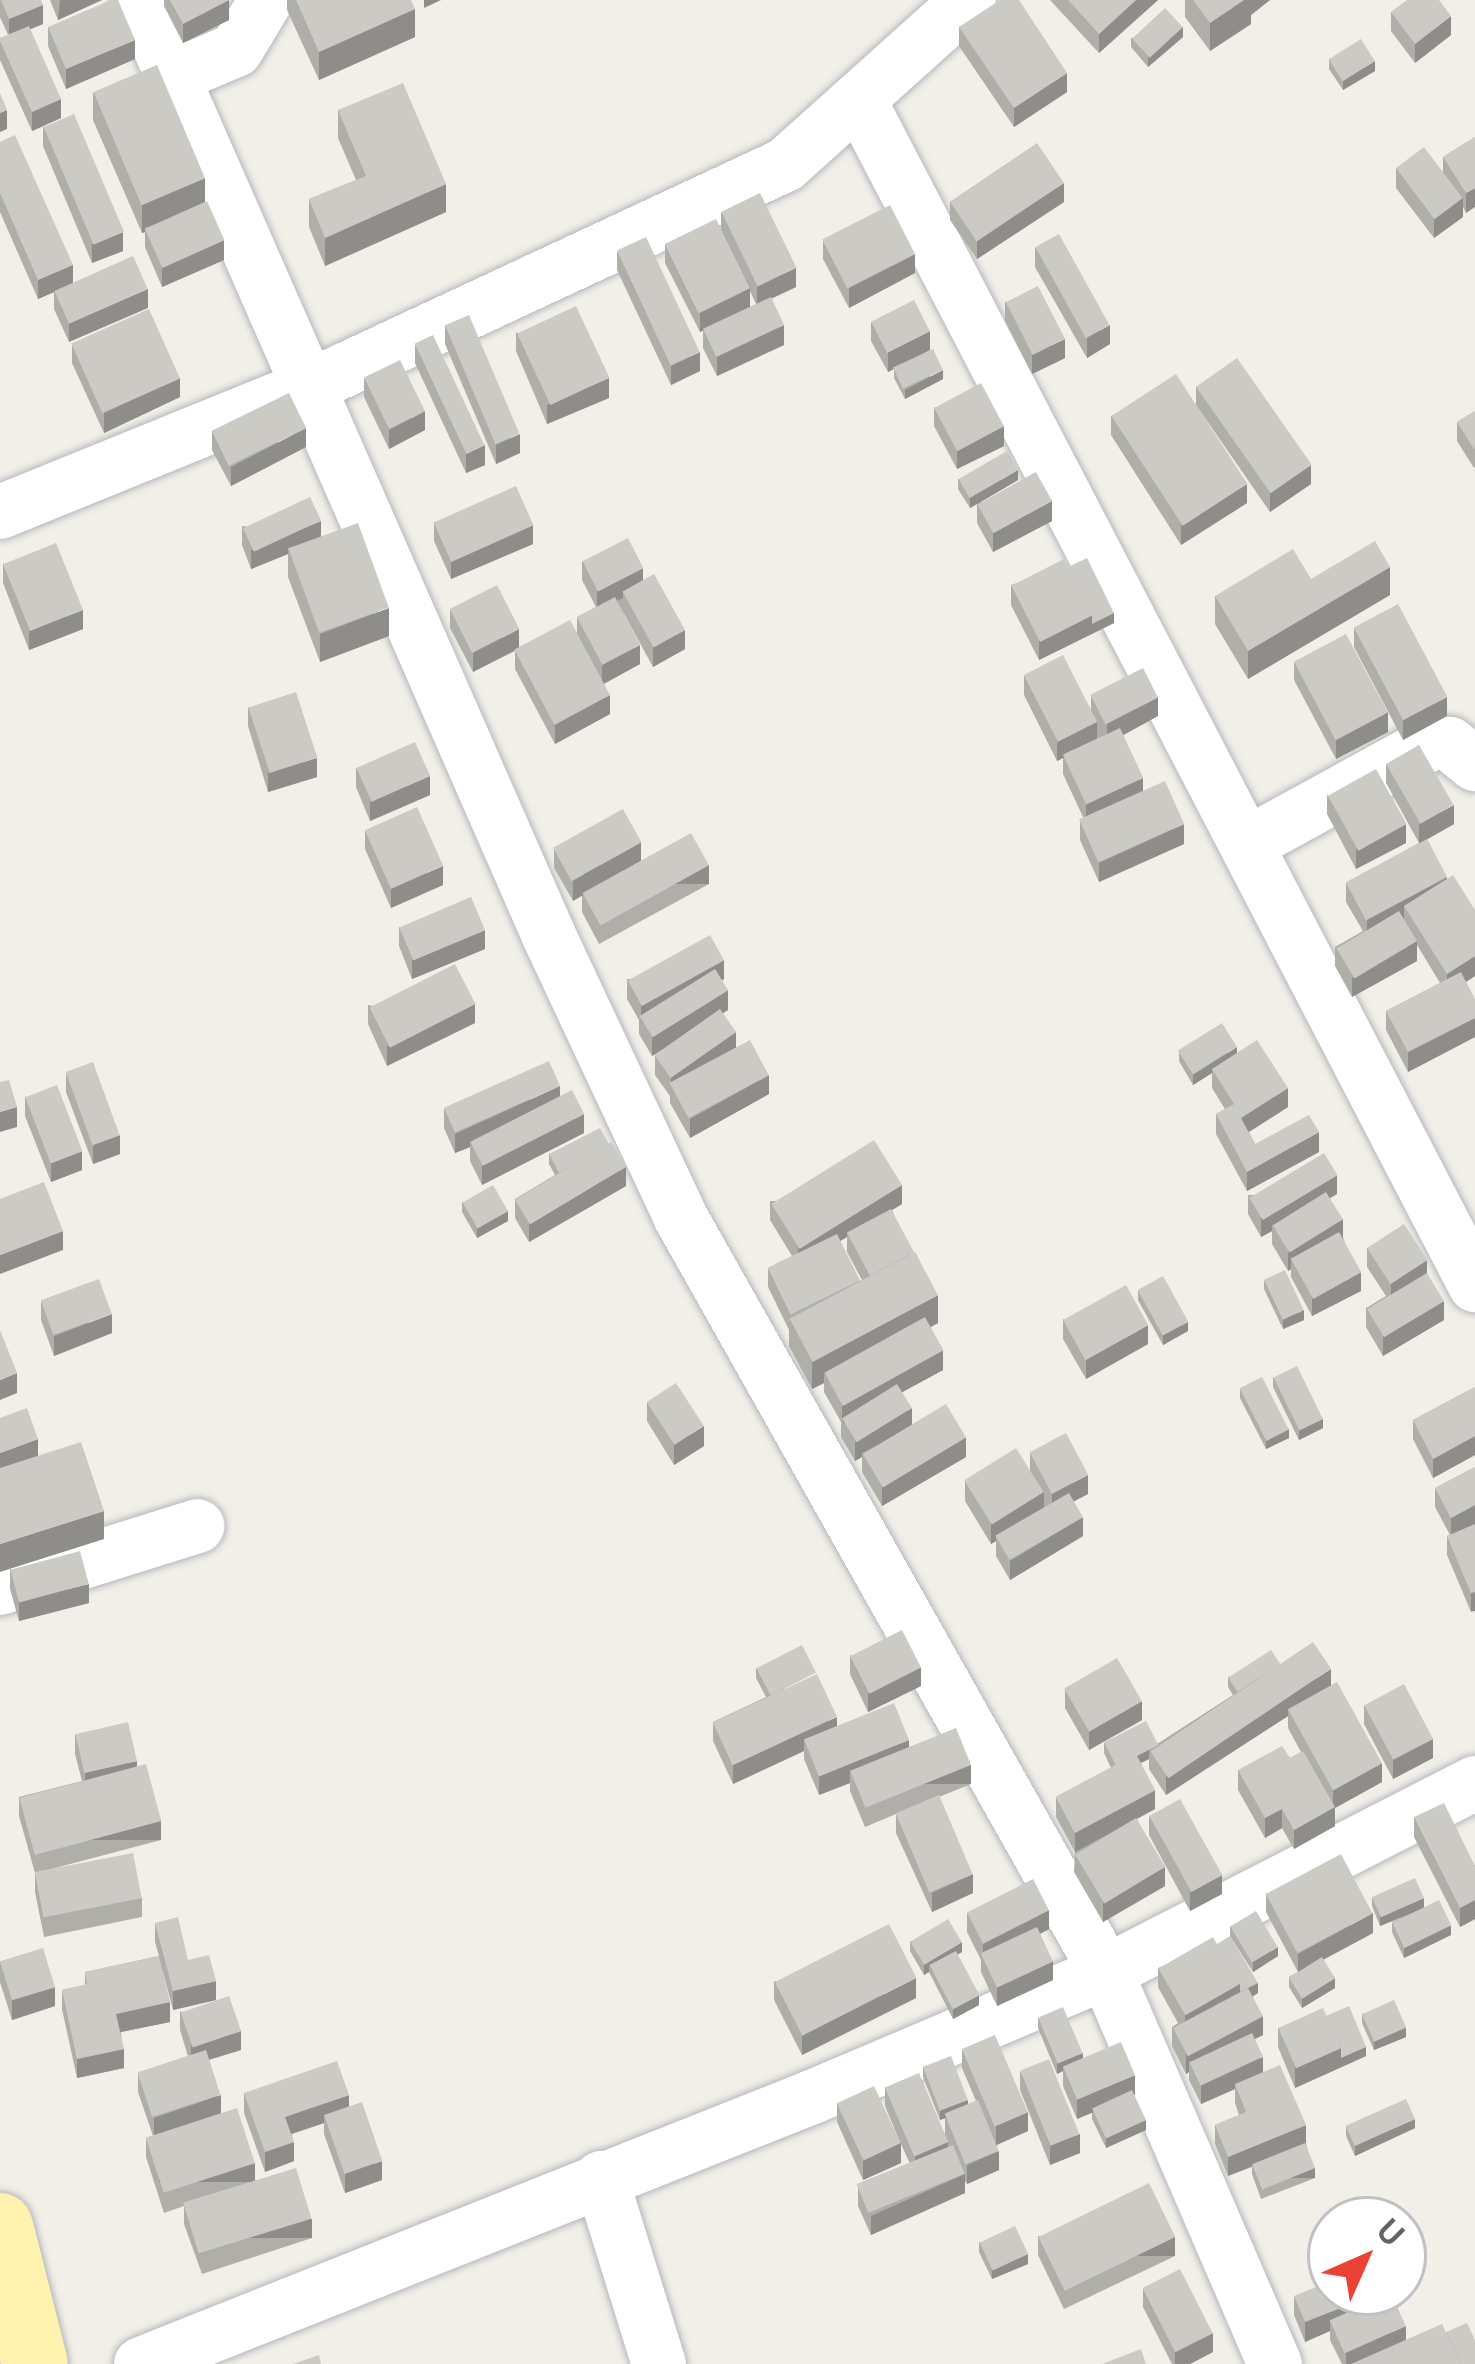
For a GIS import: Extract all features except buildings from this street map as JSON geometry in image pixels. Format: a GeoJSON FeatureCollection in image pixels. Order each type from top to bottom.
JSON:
{"type":"FeatureCollection","features":[{"type":"Feature","properties":{"kind":"main road"},"geometry":{"type":"LineString","coordinates":[[0,2226],[35,2364]]}},
{"type":"Feature","properties":{"kind":"street"},"geometry":{"type":"LineString","coordinates":[[139,0],[549,936],[681,1218],[1106,1972],[1275,2364]]}},
{"type":"Feature","properties":{"kind":"street"},"geometry":{"type":"LineString","coordinates":[[172,77],[236,50],[266,0]]}},
{"type":"Feature","properties":{"kind":"street"},"geometry":{"type":"LineString","coordinates":[[0,512],[308,387],[785,165],[970,0]]}},
{"type":"Feature","properties":{"kind":"street"},"geometry":{"type":"LineString","coordinates":[[859,100],[1475,1285]]}},
{"type":"Feature","properties":{"kind":"street"},"geometry":{"type":"LineString","coordinates":[[1247,844],[1433,742],[1450,744],[1475,764]]}},
{"type":"Feature","properties":{"kind":"street"},"geometry":{"type":"LineString","coordinates":[[0,1588],[198,1526]]}},
{"type":"Feature","properties":{"kind":"street"},"geometry":{"type":"LineString","coordinates":[[141,2364],[1106,1972],[1475,1783]]}},
{"type":"Feature","properties":{"kind":"street"},"geometry":{"type":"LineString","coordinates":[[601,2178],[659,2364]]}}]}
